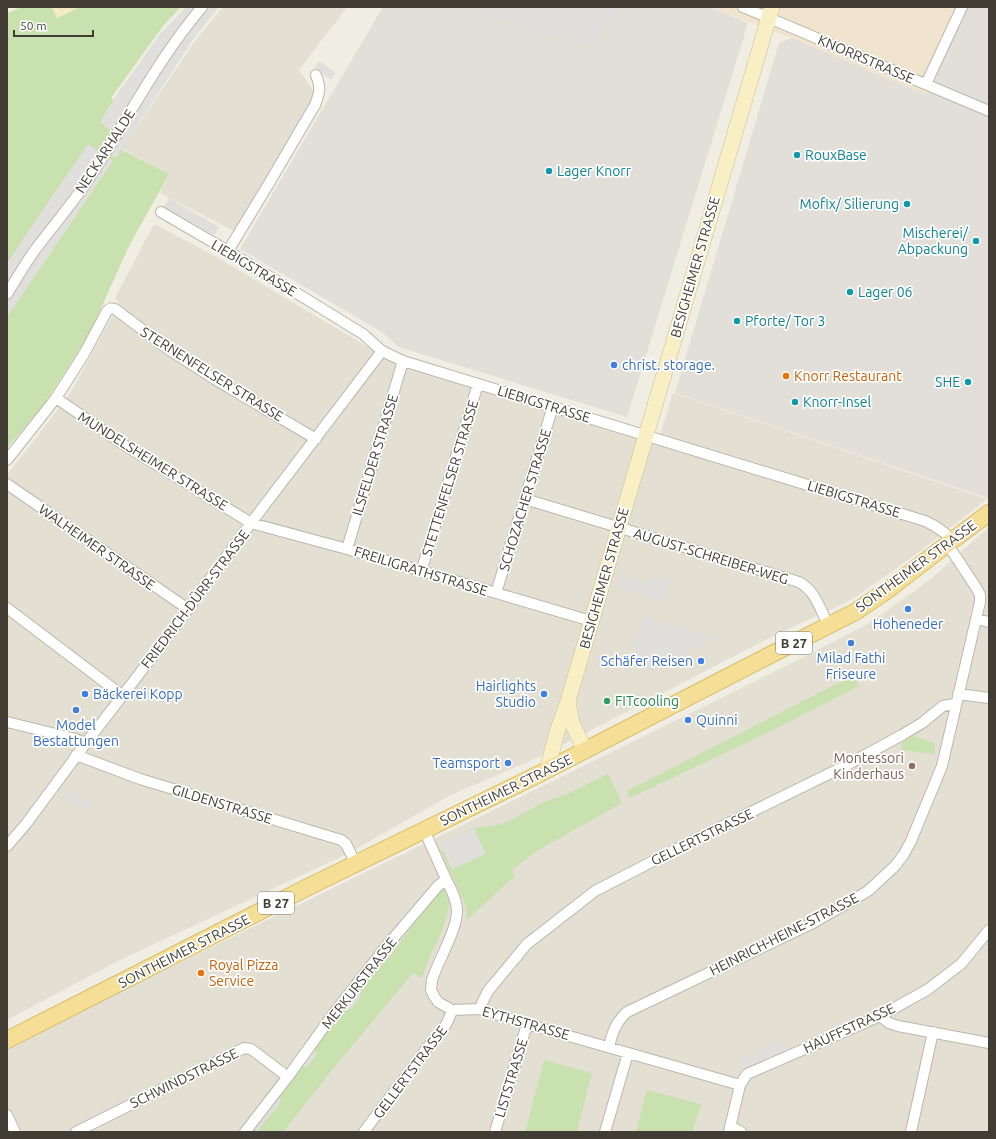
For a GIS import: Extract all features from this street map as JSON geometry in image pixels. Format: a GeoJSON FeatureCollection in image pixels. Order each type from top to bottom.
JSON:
{"type":"FeatureCollection","features":[{"type":"Feature","properties":{"kind":"main road","name":"SONTHEIMER STRASSE"},"geometry":{"type":"LineString","coordinates":[[7,1040],[424,830],[547,770],[829,626],[860,609],[889,589],[989,513]]}},
{"type":"Feature","properties":{"kind":"street","name":"NECKARHALDE"},"geometry":{"type":"LineString","coordinates":[[7,294],[34,252],[88,179],[152,73],[183,29],[202,7]]}},
{"type":"Feature","properties":{"kind":"street","name":"KNORRSTRASSE"},"geometry":{"type":"LineString","coordinates":[[743,7],[770,12],[989,112]]}},
{"type":"Feature","properties":{"kind":"street"},"geometry":{"type":"LineString","coordinates":[[926,84],[962,7]]}},
{"type":"Feature","properties":{"kind":"street","name":"BESIGHEIMER STRASSE"},"geometry":{"type":"LineString","coordinates":[[547,770],[770,12]]}},
{"type":"Feature","properties":{"kind":"street"},"geometry":{"type":"LineString","coordinates":[[228,251],[315,104],[320,88],[316,75]]}},
{"type":"Feature","properties":{"kind":"street","name":"LIEBIGSTRASSE"},"geometry":{"type":"LineString","coordinates":[[161,212],[228,251],[363,334],[382,351],[403,361],[925,521],[946,533],[949,542]]}},
{"type":"Feature","properties":{"kind":"street","name":"STERNENFELSER STRASSE"},"geometry":{"type":"LineString","coordinates":[[56,398],[84,354],[110,308],[115,309],[168,349],[316,439]]}},
{"type":"Feature","properties":{"kind":"street","name":"FRIEDRICH-DÜRR-STRASSE"},"geometry":{"type":"LineString","coordinates":[[7,846],[26,824],[76,755],[222,565],[251,523],[382,351]]}},
{"type":"Feature","properties":{"kind":"street","name":"ILSFELDER STRASSE"},"geometry":{"type":"LineString","coordinates":[[347,549],[403,361]]}},
{"type":"Feature","properties":{"kind":"street","name":"STETTENFELSER STRASSE"},"geometry":{"type":"LineString","coordinates":[[421,572],[478,384]]}},
{"type":"Feature","properties":{"kind":"street"},"geometry":{"type":"LineString","coordinates":[[7,460],[56,398]]}},
{"type":"Feature","properties":{"kind":"street","name":"MUNDELSHEIMER STRASSE"},"geometry":{"type":"LineString","coordinates":[[56,398],[126,446],[251,523]]}},
{"type":"Feature","properties":{"kind":"street","name":"SCHOZACHER STRASSE"},"geometry":{"type":"LineString","coordinates":[[496,593],[553,406]]}},
{"type":"Feature","properties":{"kind":"street","name":"WALHEIMER STRASSE"},"geometry":{"type":"LineString","coordinates":[[7,484],[188,609]]}},
{"type":"Feature","properties":{"kind":"street","name":"AUGUST-SCHREIBER-WEG"},"geometry":{"type":"LineString","coordinates":[[525,499],[798,582],[810,590],[829,626]]}},
{"type":"Feature","properties":{"kind":"street","name":"FREILIGRATHSTRASSE"},"geometry":{"type":"LineString","coordinates":[[251,523],[347,549],[591,621]]}},
{"type":"Feature","properties":{"kind":"street","name":"HEINRICH-HEINE-STRASSE"},"geometry":{"type":"LineString","coordinates":[[609,1047],[614,1028],[627,1012],[812,923],[858,898],[887,875],[904,854],[911,841],[942,766],[955,704],[976,619],[984,599],[954,554],[949,542]]}},
{"type":"Feature","properties":{"kind":"street"},"geometry":{"type":"LineString","coordinates":[[7,608],[122,696]]}},
{"type":"Feature","properties":{"kind":"street"},"geometry":{"type":"LineString","coordinates":[[976,619],[989,622]]}},
{"type":"Feature","properties":{"kind":"street"},"geometry":{"type":"LineString","coordinates":[[958,694],[989,698]]}},
{"type":"Feature","properties":{"kind":"street","name":"BESIGHEIMER STRASSE"},"geometry":{"type":"LineString","coordinates":[[568,701],[572,723],[585,750]]}},
{"type":"Feature","properties":{"kind":"street","name":"GELLERTSTRASSE"},"geometry":{"type":"LineString","coordinates":[[480,1009],[488,991],[527,944],[595,891],[694,840],[845,766],[915,727],[943,706],[955,704]]}},
{"type":"Feature","properties":{"kind":"street"},"geometry":{"type":"LineString","coordinates":[[7,722],[72,738],[86,743]]}},
{"type":"Feature","properties":{"kind":"street","name":"GILDENSTRASSE"},"geometry":{"type":"LineString","coordinates":[[76,755],[140,779],[341,840],[346,844],[356,864]]}},
{"type":"Feature","properties":{"kind":"street"},"geometry":{"type":"LineString","coordinates":[[424,830],[454,895],[456,903],[456,917],[433,975],[431,986],[431,990],[438,1002],[452,1010]]}},
{"type":"Feature","properties":{"kind":"street","name":"MERKURSTRASSE"},"geometry":{"type":"LineString","coordinates":[[245,1132],[288,1077],[334,1013],[385,948],[437,887],[446,879]]}},
{"type":"Feature","properties":{"kind":"street","name":"HAUFFSTRASSE"},"geometry":{"type":"LineString","coordinates":[[740,1085],[747,1074],[880,1016],[927,990],[970,955],[989,930]]}},
{"type":"Feature","properties":{"kind":"street","name":"EYTHSTRASSE"},"geometry":{"type":"LineString","coordinates":[[452,1010],[480,1009],[527,1024],[740,1085]]}},
{"type":"Feature","properties":{"kind":"street","name":"GELLERTSTRASSE"},"geometry":{"type":"LineString","coordinates":[[364,1132],[428,1047],[445,1027],[452,1010]]}},
{"type":"Feature","properties":{"kind":"street"},"geometry":{"type":"LineString","coordinates":[[880,1016],[889,1023],[898,1026],[989,1043]]}},
{"type":"Feature","properties":{"kind":"street","name":"LISTSTRASSE"},"geometry":{"type":"LineString","coordinates":[[495,1132],[527,1024]]}},
{"type":"Feature","properties":{"kind":"street"},"geometry":{"type":"LineString","coordinates":[[911,1132],[933,1032]]}},
{"type":"Feature","properties":{"kind":"street","name":"SCHWINDSTRASSE"},"geometry":{"type":"LineString","coordinates":[[76,1132],[244,1048],[251,1049],[288,1077]]}},
{"type":"Feature","properties":{"kind":"street"},"geometry":{"type":"LineString","coordinates":[[605,1132],[628,1053]]}},
{"type":"Feature","properties":{"kind":"street"},"geometry":{"type":"LineString","coordinates":[[740,1085],[730,1129],[740,1132]]}},
{"type":"Feature","properties":{"kind":"street"},"geometry":{"type":"LineString","coordinates":[[7,1115],[15,1132]]}},
{"type":"Feature","properties":{"kind":"shaded area"},"geometry":{"type":"Polygon","coordinates":[[[186,7],[198,7],[154,65],[112,132],[100,122],[118,93],[160,34],[186,7]]]}},
{"type":"Feature","properties":{"kind":"shaded area"},"geometry":{"type":"Polygon","coordinates":[[[207,7],[219,7],[194,38],[116,158],[110,154],[161,69],[207,7]]]}},
{"type":"Feature","properties":{"kind":"shaded area"},"geometry":{"type":"Polygon","coordinates":[[[223,7],[347,7],[299,70],[315,93],[266,181],[234,231],[160,193],[169,174],[122,149],[195,41],[223,7]]]}},
{"type":"Feature","properties":{"kind":"shaded area"},"geometry":{"type":"Polygon","coordinates":[[[383,7],[710,7],[748,23],[627,417],[399,347],[382,332],[240,249],[383,7]]]}},
{"type":"Feature","properties":{"kind":"shaded area"},"geometry":{"type":"Polygon","coordinates":[[[465,7],[621,7],[588,45],[465,7]]]}},
{"type":"Feature","properties":{"kind":"shaded area"},"geometry":{"type":"Polygon","coordinates":[[[710,7],[962,7],[926,95],[792,38],[710,7]]]}},
{"type":"Feature","properties":{"kind":"shaded area"},"geometry":{"type":"Polygon","coordinates":[[[962,7],[989,7],[988,498],[675,393],[779,43],[792,38],[926,95],[962,7]]]}},
{"type":"Feature","properties":{"kind":"shaded area"},"geometry":{"type":"Polygon","coordinates":[[[319,61],[336,73],[331,80],[315,67],[319,61]]]}},
{"type":"Feature","properties":{"kind":"shaded area"},"geometry":{"type":"Polygon","coordinates":[[[88,144],[113,161],[7,317],[7,263],[88,144]]]}},
{"type":"Feature","properties":{"kind":"shaded area"},"geometry":{"type":"Polygon","coordinates":[[[169,198],[219,227],[214,235],[164,207],[169,198]]]}},
{"type":"Feature","properties":{"kind":"shaded area"},"geometry":{"type":"Polygon","coordinates":[[[154,224],[215,256],[393,362],[657,445],[673,393],[987,499],[911,558],[851,600],[775,635],[539,757],[449,796],[347,854],[118,961],[7,1020],[7,474],[71,392],[119,304],[115,298],[154,224]]]}},
{"type":"Feature","properties":{"kind":"shaded area"},"geometry":{"type":"Polygon","coordinates":[[[989,527],[989,1132],[7,1132],[7,1050],[99,1002],[555,780],[808,655],[873,621],[932,578],[989,527]]]}},
{"type":"Feature","properties":{"kind":"shaded area"},"geometry":{"type":"Polygon","coordinates":[[[621,575],[651,584],[654,577],[670,582],[664,601],[617,587],[621,575]]]}},
{"type":"Feature","properties":{"kind":"shaded area"},"geometry":{"type":"Polygon","coordinates":[[[643,618],[717,638],[648,671],[647,669],[629,664],[643,618]]]}},
{"type":"Feature","properties":{"kind":"shaded area"},"geometry":{"type":"Polygon","coordinates":[[[507,684],[514,687],[504,719],[497,717],[507,684]]]}},
{"type":"Feature","properties":{"kind":"shaded area"},"geometry":{"type":"Polygon","coordinates":[[[71,791],[92,803],[87,811],[66,799],[71,791]]]}},
{"type":"Feature","properties":{"kind":"shaded area"},"geometry":{"type":"Polygon","coordinates":[[[474,828],[486,854],[452,869],[440,844],[474,828]]]}},
{"type":"Feature","properties":{"kind":"shaded area"},"geometry":{"type":"Polygon","coordinates":[[[357,992],[361,996],[350,1010],[346,1006],[357,992]]]}},
{"type":"Feature","properties":{"kind":"shaded area"},"geometry":{"type":"Polygon","coordinates":[[[783,1039],[788,1049],[744,1068],[740,1059],[783,1039]]]}},
{"type":"Feature","properties":{"kind":"shaded area"},"geometry":{"type":"Polygon","coordinates":[[[314,1050],[317,1054],[306,1068],[302,1064],[314,1050]]]}},
{"type":"Feature","properties":{"kind":"shaded area"},"geometry":{"type":"Polygon","coordinates":[[[278,1098],[282,1101],[257,1131],[253,1128],[278,1098]]]}},
{"type":"Feature","properties":{"kind":"green space"},"geometry":{"type":"Polygon","coordinates":[[[22,7],[52,7],[57,18],[80,7],[181,7],[163,26],[111,98],[138,119],[122,150],[169,174],[128,248],[90,333],[43,406],[7,448],[7,13],[22,7]]]}},
{"type":"Feature","properties":{"kind":"green space"},"geometry":{"type":"Polygon","coordinates":[[[852,676],[859,686],[769,732],[630,798],[627,791],[852,676]]]}},
{"type":"Feature","properties":{"kind":"green space"},"geometry":{"type":"Polygon","coordinates":[[[912,736],[935,743],[934,754],[901,750],[902,743],[912,736]]]}},
{"type":"Feature","properties":{"kind":"green space"},"geometry":{"type":"Polygon","coordinates":[[[608,774],[622,803],[537,851],[512,870],[515,876],[466,919],[467,911],[465,904],[441,851],[445,843],[472,828],[494,826],[507,822],[544,802],[572,792],[608,774]]]}},
{"type":"Feature","properties":{"kind":"green space"},"geometry":{"type":"Polygon","coordinates":[[[444,890],[448,895],[448,912],[442,931],[422,978],[413,973],[328,1075],[283,1132],[251,1132],[253,1128],[257,1131],[281,1101],[278,1098],[302,1064],[306,1067],[317,1054],[314,1050],[346,1006],[350,1010],[361,996],[357,992],[390,956],[437,893],[444,890]]]}},
{"type":"Feature","properties":{"kind":"green space"},"geometry":{"type":"Polygon","coordinates":[[[544,1060],[592,1073],[577,1132],[525,1132],[544,1060]]]}},
{"type":"Feature","properties":{"kind":"green space"},"geometry":{"type":"Polygon","coordinates":[[[647,1090],[701,1104],[692,1132],[636,1132],[647,1090]]]}},
{"type":"Feature","properties":{"kind":"sand"},"geometry":{"type":"Polygon","coordinates":[[[52,7],[80,7],[57,18],[52,7]]]}},
{"type":"Feature","properties":{"kind":"place","name":"RouxBase"},"geometry":{"type":"Point","coordinates":[797,155]}},
{"type":"Feature","properties":{"kind":"place","name":"Lager Knorr"},"geometry":{"type":"Point","coordinates":[549,171]}},
{"type":"Feature","properties":{"kind":"place","name":"Mofix/ Silierung"},"geometry":{"type":"Point","coordinates":[907,204]}},
{"type":"Feature","properties":{"kind":"place","name":"Mischerei/ Abpackung"},"geometry":{"type":"Point","coordinates":[976,241]}},
{"type":"Feature","properties":{"kind":"place","name":"Lager 06"},"geometry":{"type":"Point","coordinates":[850,292]}},
{"type":"Feature","properties":{"kind":"place","name":"Pforte/ Tor 3"},"geometry":{"type":"Point","coordinates":[737,321]}},
{"type":"Feature","properties":{"kind":"place","name":"christ. storage."},"geometry":{"type":"Point","coordinates":[614,365]}},
{"type":"Feature","properties":{"kind":"place","name":"Knorr Restaurant"},"geometry":{"type":"Point","coordinates":[786,376]}},
{"type":"Feature","properties":{"kind":"place","name":"SHE"},"geometry":{"type":"Point","coordinates":[968,382]}},
{"type":"Feature","properties":{"kind":"place","name":"Knorr-Insel"},"geometry":{"type":"Point","coordinates":[795,402]}},
{"type":"Feature","properties":{"kind":"place","name":"Hoheneder"},"geometry":{"type":"Point","coordinates":[908,609]}},
{"type":"Feature","properties":{"kind":"place","name":"Milad Fathi Friseure"},"geometry":{"type":"Point","coordinates":[851,643]}},
{"type":"Feature","properties":{"kind":"place","name":"Schäfer Reisen"},"geometry":{"type":"Point","coordinates":[701,661]}},
{"type":"Feature","properties":{"kind":"place","name":"Bäckerei Kopp"},"geometry":{"type":"Point","coordinates":[85,694]}},
{"type":"Feature","properties":{"kind":"place","name":"Hairlights Studio"},"geometry":{"type":"Point","coordinates":[544,694]}},
{"type":"Feature","properties":{"kind":"place","name":"FITcooling"},"geometry":{"type":"Point","coordinates":[607,701]}},
{"type":"Feature","properties":{"kind":"place","name":"Model Bestattungen"},"geometry":{"type":"Point","coordinates":[76,710]}},
{"type":"Feature","properties":{"kind":"place","name":"Quinni"},"geometry":{"type":"Point","coordinates":[688,720]}},
{"type":"Feature","properties":{"kind":"place","name":"Teamsport"},"geometry":{"type":"Point","coordinates":[508,763]}},
{"type":"Feature","properties":{"kind":"place","name":"Montessori Kinderhaus"},"geometry":{"type":"Point","coordinates":[912,766]}},
{"type":"Feature","properties":{"kind":"place","name":"Royal Pizza Service"},"geometry":{"type":"Point","coordinates":[201,973]}}]}
